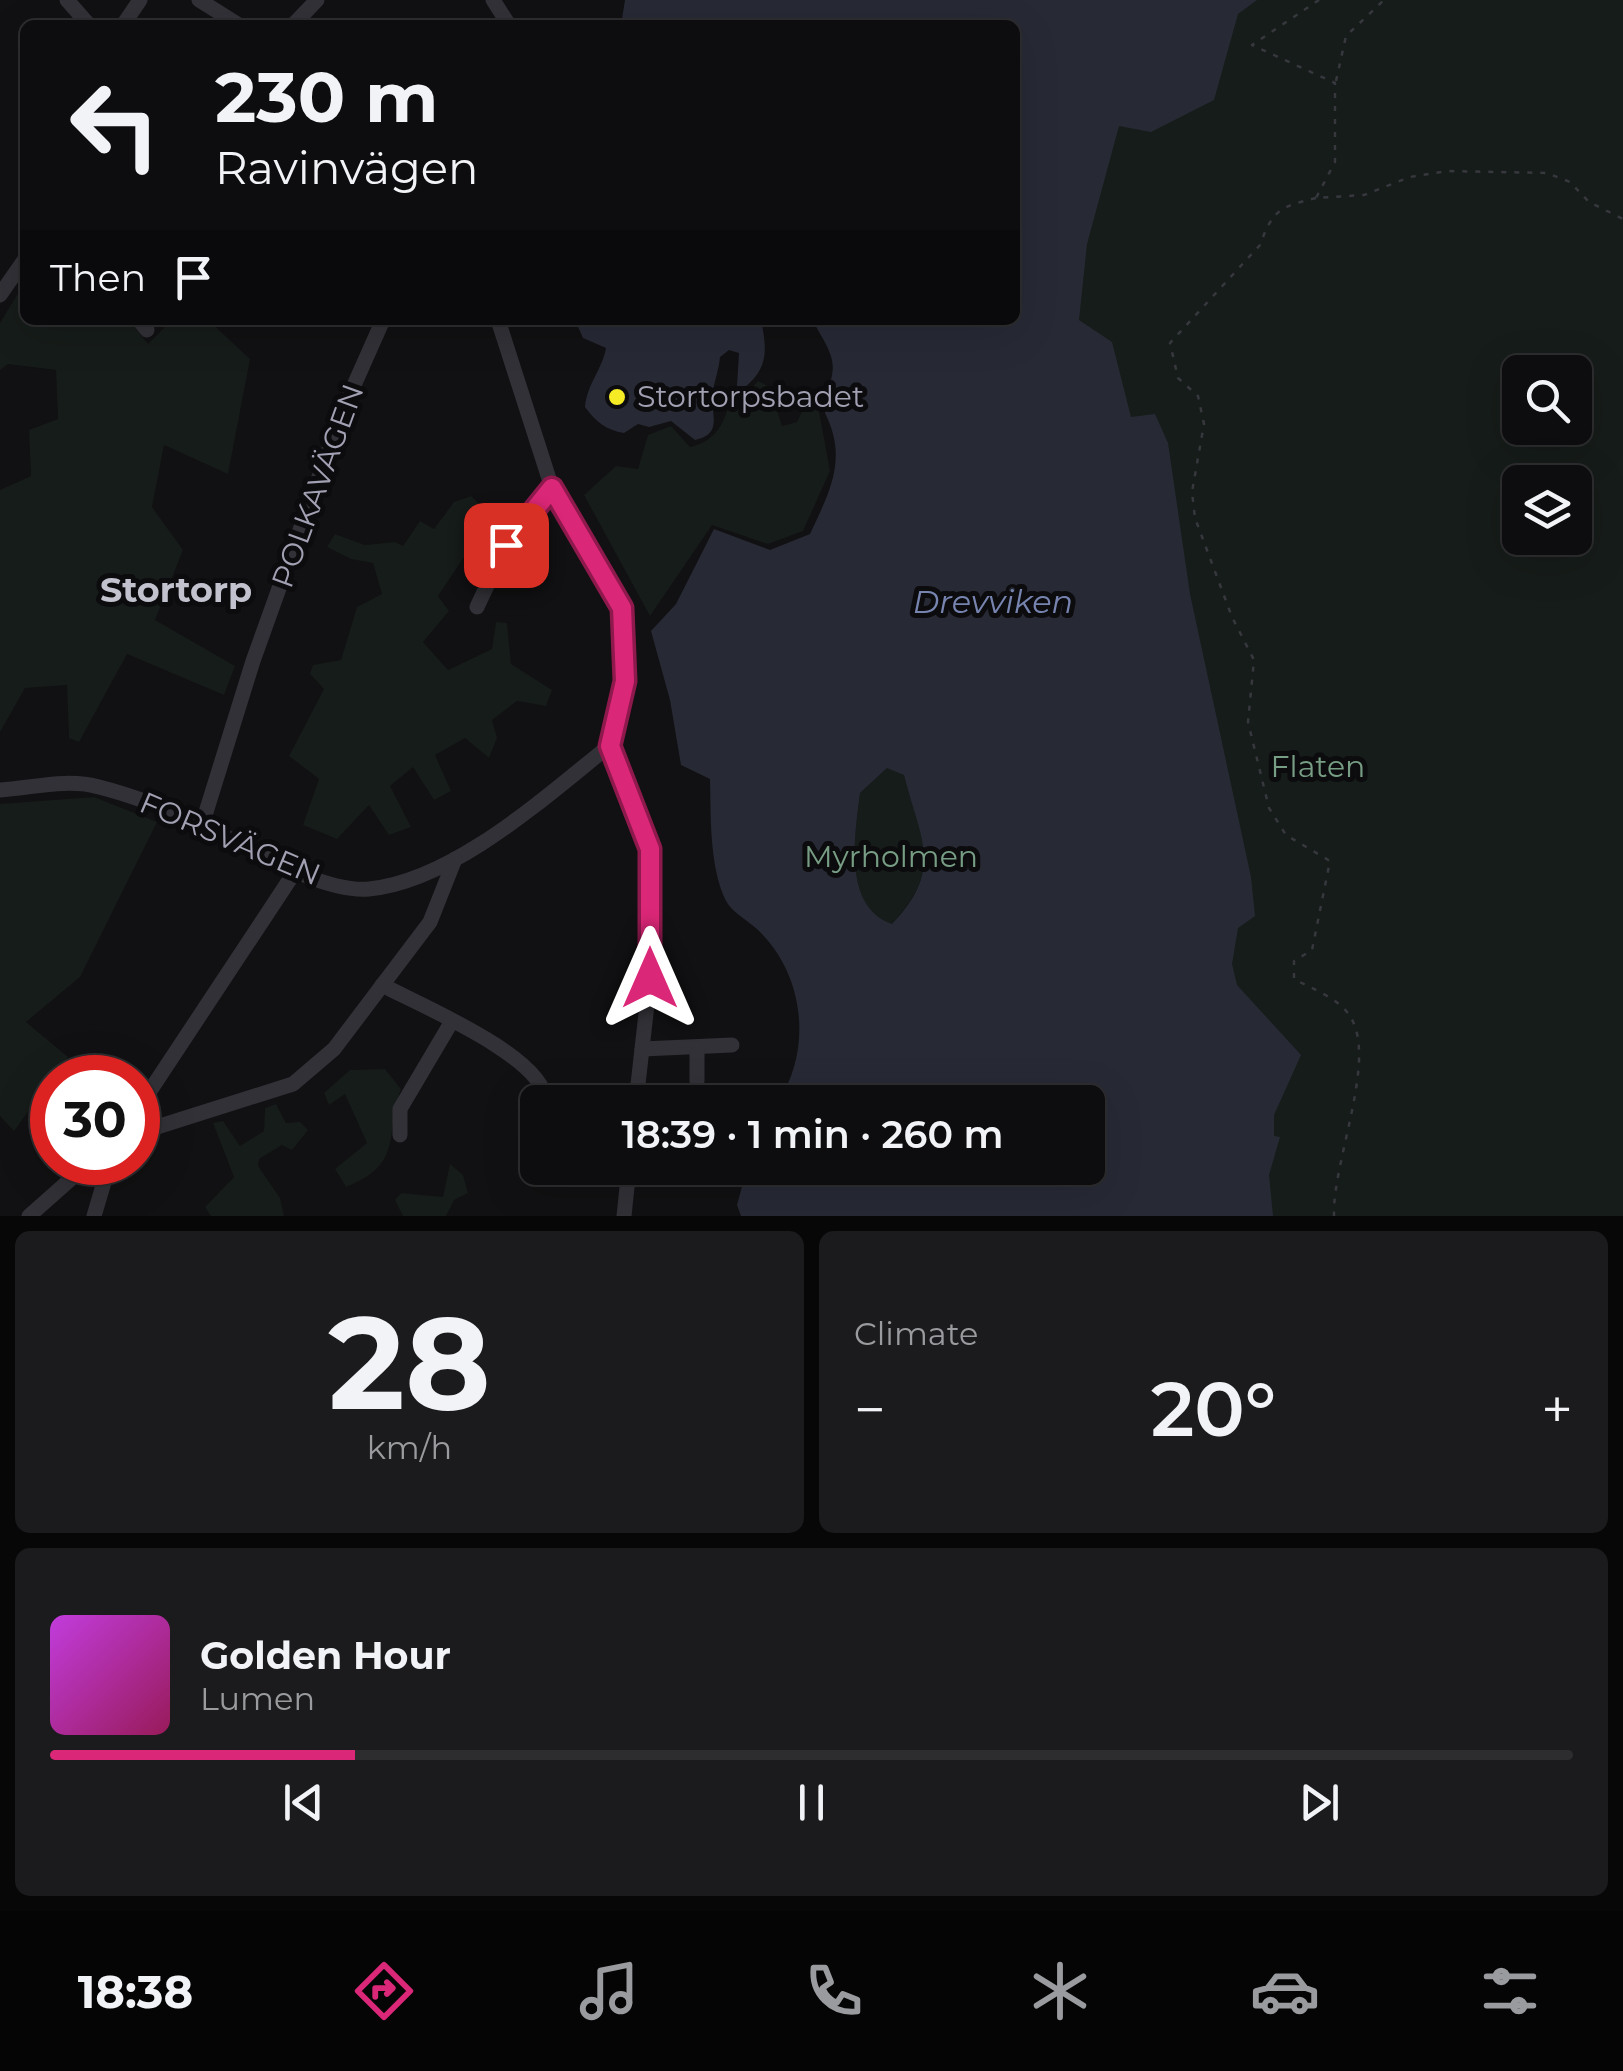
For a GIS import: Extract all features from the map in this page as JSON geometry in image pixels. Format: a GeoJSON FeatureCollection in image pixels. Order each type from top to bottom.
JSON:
{"type":"FeatureCollection","features":[{"type":"Feature","properties":{"kind":"street"},"geometry":{"type":"LineString","coordinates":[[67,0],[85,20]]}},
{"type":"Feature","properties":{"kind":"street"},"geometry":{"type":"LineString","coordinates":[[199,0],[232,20]]}},
{"type":"Feature","properties":{"kind":"street"},"geometry":{"type":"LineString","coordinates":[[298,20],[317,0]]}},
{"type":"Feature","properties":{"kind":"street"},"geometry":{"type":"LineString","coordinates":[[0,295],[20,266]]}},
{"type":"Feature","properties":{"kind":"street","name":"POLKAVÄGEN"},"geometry":{"type":"LineString","coordinates":[[202,824],[254,661],[343,410],[381,325]]}},
{"type":"Feature","properties":{"kind":"street"},"geometry":{"type":"LineString","coordinates":[[500,325],[552,488],[622,608],[625,681],[610,746],[650,849],[650,978],[638,1085]]}},
{"type":"Feature","properties":{"kind":"street"},"geometry":{"type":"LineString","coordinates":[[477,607],[506,545],[552,488]]}},
{"type":"Feature","properties":{"kind":"street","name":"FORSVÄGEN"},"geometry":{"type":"LineString","coordinates":[[0,790],[68,783],[94,785],[202,824],[296,870],[349,888],[371,889],[455,858],[541,800],[610,746]]}},
{"type":"Feature","properties":{"kind":"street"},"geometry":{"type":"LineString","coordinates":[[160,1127],[293,1084],[334,1049],[430,922],[455,858]]}},
{"type":"Feature","properties":{"kind":"street"},"geometry":{"type":"LineString","coordinates":[[160,1075],[296,870]]}},
{"type":"Feature","properties":{"kind":"street"},"geometry":{"type":"LineString","coordinates":[[382,985],[452,1021],[534,1072],[542,1085]]}},
{"type":"Feature","properties":{"kind":"street"},"geometry":{"type":"LineString","coordinates":[[400,1135],[400,1108],[452,1021]]}},
{"type":"Feature","properties":{"kind":"street"},"geometry":{"type":"LineString","coordinates":[[642,1049],[697,1050],[732,1045]]}},
{"type":"Feature","properties":{"kind":"street"},"geometry":{"type":"LineString","coordinates":[[697,1050],[697,1082]]}},
{"type":"Feature","properties":{"kind":"street"},"geometry":{"type":"LineString","coordinates":[[29,1216],[64,1185]]}},
{"type":"Feature","properties":{"kind":"street"},"geometry":{"type":"LineString","coordinates":[[94,1216],[103,1185]]}},
{"type":"Feature","properties":{"kind":"street"},"geometry":{"type":"LineString","coordinates":[[624,1216],[627,1185]]}},
{"type":"Feature","properties":{"kind":"path"},"geometry":{"type":"LineString","coordinates":[[1319,0],[1252,46],[1335,83]]}},
{"type":"Feature","properties":{"kind":"path"},"geometry":{"type":"LineString","coordinates":[[1316,198],[1335,162],[1335,83],[1346,36],[1384,0]]}},
{"type":"Feature","properties":{"kind":"path"},"geometry":{"type":"LineString","coordinates":[[1334,1216],[1333,1192],[1360,1057],[1352,1018],[1337,1003],[1294,979],[1294,961],[1312,950],[1330,861],[1286,835],[1268,808],[1248,722],[1254,660],[1232,617],[1195,518],[1192,492],[1204,424],[1198,396],[1178,378],[1170,343],[1260,245],[1267,225],[1282,206],[1316,198],[1364,195],[1410,177],[1447,171],[1548,173],[1570,182],[1589,202],[1623,218]]}},
{"type":"Feature","properties":{"kind":"green space","name":"Flaten"},"geometry":{"type":"Polygon","coordinates":[[[924,0],[1623,0],[1623,1216],[1064,1216],[1080,1185],[1105,1185],[1105,1085],[1086,1085],[1015,325],[1020,325],[1020,20],[997,20],[924,0]]]}},
{"type":"Feature","properties":{"kind":"green space"},"geometry":{"type":"Polygon","coordinates":[[[20,290],[20,325],[133,325],[148,344],[167,325],[213,325],[250,359],[228,474],[164,445],[152,507],[183,550],[155,620],[235,666],[224,695],[127,654],[79,742],[69,738],[67,685],[25,688],[0,732],[0,490],[31,476],[29,430],[58,419],[56,370],[8,364],[0,370],[0,323],[20,290]]]}},
{"type":"Feature","properties":{"kind":"green space"},"geometry":{"type":"Polygon","coordinates":[[[758,381],[770,387],[782,426],[797,422],[810,394],[816,395],[830,471],[803,531],[768,544],[712,525],[650,616],[584,495],[616,466],[638,469],[648,435],[671,426],[690,447],[708,439],[724,419],[733,392],[747,393],[758,381]]]}},
{"type":"Feature","properties":{"kind":"green space"},"geometry":{"type":"Polygon","coordinates":[[[471,496],[485,509],[484,527],[438,596],[449,611],[423,642],[448,670],[492,649],[496,622],[507,623],[511,664],[552,690],[546,706],[517,701],[492,720],[497,738],[489,758],[465,738],[435,755],[451,791],[434,800],[413,767],[390,786],[411,827],[389,835],[369,805],[337,839],[303,825],[319,779],[289,756],[324,689],[310,674],[313,665],[341,660],[357,607],[382,594],[373,563],[351,559],[327,547],[335,534],[365,545],[395,542],[403,546],[420,521],[434,529],[454,502],[471,496]]]}},
{"type":"Feature","properties":{"kind":"green space","name":"Myrholmen"},"geometry":{"type":"Polygon","coordinates":[[[888,767],[904,775],[925,852],[919,885],[892,924],[876,915],[865,902],[855,868],[860,793],[888,767]]]}},
{"type":"Feature","properties":{"kind":"green space"},"geometry":{"type":"Polygon","coordinates":[[[94,797],[157,822],[80,977],[26,1022],[66,1055],[30,1055],[30,1109],[14,1131],[0,1116],[0,804],[94,797]]]}},
{"type":"Feature","properties":{"kind":"green space"},"geometry":{"type":"Polygon","coordinates":[[[385,1069],[401,1089],[389,1146],[377,1168],[346,1187],[335,1169],[367,1143],[345,1094],[329,1105],[324,1093],[350,1070],[385,1069]]]}},
{"type":"Feature","properties":{"kind":"green space"},"geometry":{"type":"Polygon","coordinates":[[[276,1104],[286,1123],[300,1122],[308,1130],[292,1150],[282,1145],[259,1159],[258,1166],[280,1198],[284,1216],[211,1216],[205,1207],[234,1177],[213,1123],[223,1121],[240,1146],[264,1131],[265,1108],[276,1104]]]}},
{"type":"Feature","properties":{"kind":"green space"},"geometry":{"type":"Polygon","coordinates":[[[450,1164],[463,1175],[468,1193],[454,1200],[446,1216],[403,1216],[395,1200],[401,1193],[443,1197],[450,1164]]]}},
{"type":"Feature","properties":{"kind":"water","name":"Drevviken"},"geometry":{"type":"Polygon","coordinates":[[[625,0],[1257,0],[1238,14],[1214,100],[1151,132],[1119,126],[1087,244],[1079,320],[1112,342],[1131,417],[1155,414],[1168,443],[1190,594],[1251,877],[1255,916],[1238,928],[1232,964],[1237,985],[1301,1055],[1274,1115],[1274,1136],[1280,1137],[1269,1175],[1273,1216],[741,1216],[737,1205],[742,1185],[1105,1185],[1105,1085],[787,1085],[796,1060],[799,1014],[787,970],[756,928],[729,905],[720,887],[712,841],[710,779],[681,765],[670,700],[651,631],[676,604],[714,529],[770,550],[810,534],[830,489],[836,460],[825,413],[832,358],[815,325],[1020,325],[1020,20],[622,20],[625,0]],[[887,768],[860,793],[856,828],[855,868],[859,886],[876,915],[892,924],[908,904],[918,886],[924,853],[904,775],[887,768]]]}},
{"type":"Feature","properties":{"kind":"water"},"geometry":{"type":"Polygon","coordinates":[[[577,325],[762,325],[764,357],[758,373],[744,388],[737,386],[739,353],[729,350],[720,357],[712,399],[713,427],[704,437],[695,440],[671,421],[649,427],[638,424],[624,433],[602,424],[585,407],[606,348],[583,338],[577,325]]]}},
{"type":"Feature","properties":{"kind":"place","name":"Stortorpsbadet"},"geometry":{"type":"Point","coordinates":[617,397]}},
{"type":"Feature","properties":{"kind":"district","name":"Stortorp"},"geometry":{"type":"Point","coordinates":[176,590]}},
{"type":"Feature","properties":{"kind":"route"},"geometry":{"type":"LineString","coordinates":[[506,545],[552,488],[622,608],[625,681],[610,746],[650,849],[650,978]]}}]}
